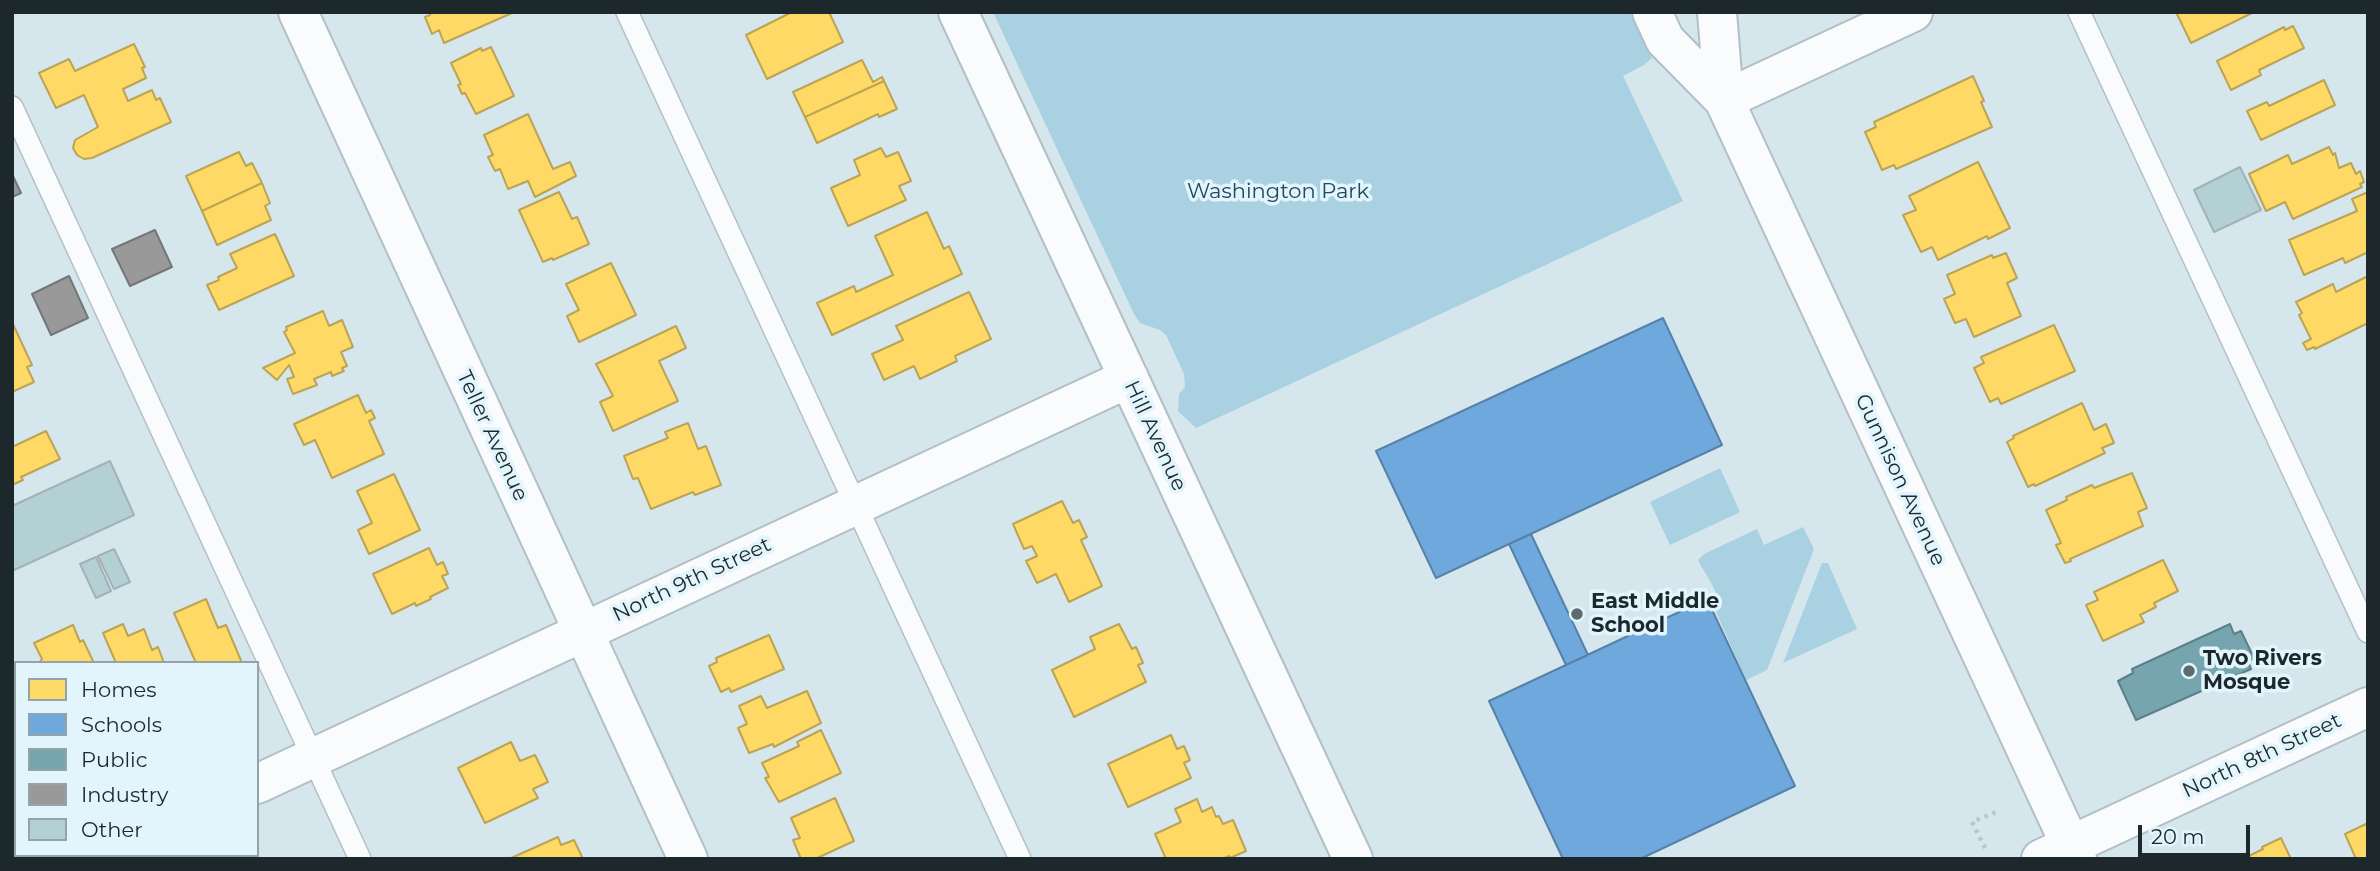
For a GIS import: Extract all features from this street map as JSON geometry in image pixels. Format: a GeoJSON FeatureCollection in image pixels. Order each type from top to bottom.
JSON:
{"type":"FeatureCollection","features":[{"type":"Feature","properties":{"kind":"street","name":"Teller Avenue"},"geometry":{"type":"LineString","coordinates":[[298,12],[688,859]]}},
{"type":"Feature","properties":{"kind":"street","name":"Hill Avenue"},"geometry":{"type":"LineString","coordinates":[[958,12],[1353,859]]}},
{"type":"Feature","properties":{"kind":"street","name":"Gunnison Avenue"},"geometry":{"type":"LineString","coordinates":[[1652,12],[1665,40],[1724,100]]}},
{"type":"Feature","properties":{"kind":"street","name":"Gunnison Avenue"},"geometry":{"type":"LineString","coordinates":[[1717,12],[1724,100],[2063,854]]}},
{"type":"Feature","properties":{"kind":"street"},"geometry":{"type":"LineString","coordinates":[[1724,100],[1913,12]]}},
{"type":"Feature","properties":{"kind":"street","name":"North 9th Street"},"geometry":{"type":"LineString","coordinates":[[259,783],[1129,379]]}},
{"type":"Feature","properties":{"kind":"street","name":"North 8th Street"},"geometry":{"type":"LineString","coordinates":[[2063,854],[2368,707]]}},
{"type":"Feature","properties":{"kind":"lane"},"geometry":{"type":"LineString","coordinates":[[627,12],[1020,859]]}},
{"type":"Feature","properties":{"kind":"lane"},"geometry":{"type":"LineString","coordinates":[[2079,12],[2368,632]]}},
{"type":"Feature","properties":{"kind":"lane"},"geometry":{"type":"LineString","coordinates":[[12,107],[360,859]]}},
{"type":"Feature","properties":{"kind":"path"},"geometry":{"type":"LineString","coordinates":[[1985,848],[1972,822],[1996,811]]}},
{"type":"Feature","properties":{"kind":"green space","name":"Washington Park"},"geometry":{"type":"Polygon","coordinates":[[[993,12],[1631,12],[1652,58],[1623,76],[1683,201],[1196,428],[1178,411],[1179,394],[1185,387],[1184,374],[1166,335],[1140,323],[1134,314],[993,12]]]}},
{"type":"Feature","properties":{"kind":"green space"},"geometry":{"type":"Polygon","coordinates":[[[1720,468],[1740,512],[1670,545],[1650,502],[1720,468]]]}},
{"type":"Feature","properties":{"kind":"green space"},"geometry":{"type":"Polygon","coordinates":[[[1803,527],[1814,549],[1767,670],[1746,680],[1716,612],[1718,605],[1713,586],[1698,560],[1704,554],[1757,529],[1764,545],[1803,527]]]}},
{"type":"Feature","properties":{"kind":"green space"},"geometry":{"type":"Polygon","coordinates":[[[1822,563],[1828,563],[1857,629],[1783,663],[1822,563]]]}},
{"type":"Feature","properties":{"kind":"building: Homes"},"geometry":{"type":"Polygon","coordinates":[[[429,12],[512,13],[444,43],[439,30],[432,34],[425,17],[430,15],[429,12]]]}},
{"type":"Feature","properties":{"kind":"building: Homes"},"geometry":{"type":"Polygon","coordinates":[[[792,12],[829,12],[843,42],[767,79],[746,35],[792,12]]]}},
{"type":"Feature","properties":{"kind":"building: Homes"},"geometry":{"type":"Polygon","coordinates":[[[2176,12],[2254,12],[2191,43],[2176,12]]]}},
{"type":"Feature","properties":{"kind":"building: Homes"},"geometry":{"type":"Polygon","coordinates":[[[2293,26],[2304,48],[2259,70],[2261,75],[2231,90],[2217,61],[2284,27],[2285,30],[2293,26]]]}},
{"type":"Feature","properties":{"kind":"building: Homes"},"geometry":{"type":"Polygon","coordinates":[[[134,44],[145,67],[142,68],[146,78],[123,89],[128,101],[152,90],[156,100],[160,98],[171,122],[92,158],[84,159],[77,155],[73,148],[75,140],[98,127],[84,95],[56,108],[39,73],[69,59],[75,71],[134,44]]]}},
{"type":"Feature","properties":{"kind":"building: Homes"},"geometry":{"type":"Polygon","coordinates":[[[491,47],[514,96],[476,114],[465,93],[462,94],[458,85],[461,84],[451,63],[481,48],[482,51],[491,47]]]}},
{"type":"Feature","properties":{"kind":"building: Homes"},"geometry":{"type":"Polygon","coordinates":[[[862,60],[873,82],[882,77],[884,81],[805,117],[793,92],[862,60]]]}},
{"type":"Feature","properties":{"kind":"building: Homes"},"geometry":{"type":"Polygon","coordinates":[[[1973,76],[1992,127],[1896,169],[1894,165],[1882,170],[1865,132],[1876,127],[1874,122],[1973,76]]]}},
{"type":"Feature","properties":{"kind":"building: Homes"},"geometry":{"type":"Polygon","coordinates":[[[2324,80],[2335,105],[2261,140],[2247,111],[2267,102],[2269,106],[2324,80]]]}},
{"type":"Feature","properties":{"kind":"building: Homes"},"geometry":{"type":"Polygon","coordinates":[[[884,81],[897,109],[879,117],[878,114],[817,143],[805,117],[884,81]]]}},
{"type":"Feature","properties":{"kind":"building: Homes"},"geometry":{"type":"Polygon","coordinates":[[[528,114],[553,169],[570,162],[576,176],[535,197],[528,181],[508,189],[500,169],[495,171],[488,157],[493,155],[484,135],[528,114]]]}},
{"type":"Feature","properties":{"kind":"building: Homes"},"geometry":{"type":"Polygon","coordinates":[[[2329,147],[2333,155],[2335,153],[2339,168],[2351,163],[2356,174],[2360,171],[2364,182],[2360,184],[2362,187],[2293,219],[2285,202],[2266,211],[2249,174],[2288,155],[2292,164],[2329,147]]]}},
{"type":"Feature","properties":{"kind":"building: Homes"},"geometry":{"type":"Polygon","coordinates":[[[881,148],[886,157],[898,152],[911,181],[899,186],[906,200],[848,226],[831,188],[860,175],[854,160],[881,148]]]}},
{"type":"Feature","properties":{"kind":"building: Homes"},"geometry":{"type":"Polygon","coordinates":[[[239,152],[246,166],[252,163],[262,183],[202,211],[186,176],[239,152]]]}},
{"type":"Feature","properties":{"kind":"building: Homes"},"geometry":{"type":"Polygon","coordinates":[[[1978,162],[2010,228],[1938,260],[1932,247],[1921,252],[1903,215],[1916,210],[1909,196],[1978,162]]]}},
{"type":"Feature","properties":{"kind":"building: Homes"},"geometry":{"type":"Polygon","coordinates":[[[262,183],[270,203],[265,206],[271,220],[217,245],[202,211],[262,183]]]}},
{"type":"Feature","properties":{"kind":"building: Homes"},"geometry":{"type":"Polygon","coordinates":[[[559,192],[572,219],[577,217],[589,244],[543,262],[519,210],[559,192]]]}},
{"type":"Feature","properties":{"kind":"building: Homes"},"geometry":{"type":"Polygon","coordinates":[[[2368,192],[2368,252],[2345,263],[2343,258],[2304,275],[2289,240],[2357,211],[2352,199],[2368,192]]]}},
{"type":"Feature","properties":{"kind":"building: Homes"},"geometry":{"type":"Polygon","coordinates":[[[927,212],[944,249],[949,246],[962,274],[832,335],[817,303],[854,286],[856,292],[893,275],[875,236],[927,212]]]}},
{"type":"Feature","properties":{"kind":"building: Homes"},"geometry":{"type":"Polygon","coordinates":[[[275,234],[294,276],[219,310],[207,285],[237,268],[230,254],[275,234]]]}},
{"type":"Feature","properties":{"kind":"building: Homes"},"geometry":{"type":"Polygon","coordinates":[[[2006,253],[2017,278],[2007,283],[2021,316],[1974,337],[1966,319],[1955,323],[1944,299],[1955,294],[1947,275],[1992,255],[1993,258],[2006,253]]]}},
{"type":"Feature","properties":{"kind":"building: Homes"},"geometry":{"type":"Polygon","coordinates":[[[611,263],[636,315],[579,342],[567,316],[579,310],[566,284],[611,263]]]}},
{"type":"Feature","properties":{"kind":"building: Homes"},"geometry":{"type":"Polygon","coordinates":[[[2368,276],[2368,323],[2315,349],[2314,347],[2307,350],[2303,343],[2311,339],[2299,315],[2302,313],[2296,302],[2333,284],[2336,292],[2368,276]]]}},
{"type":"Feature","properties":{"kind":"building: Homes"},"geometry":{"type":"Polygon","coordinates":[[[969,292],[991,339],[955,356],[957,361],[920,379],[914,366],[884,380],[872,354],[903,340],[896,326],[969,292]]]}},
{"type":"Feature","properties":{"kind":"building: Homes"},"geometry":{"type":"Polygon","coordinates":[[[323,311],[329,326],[342,320],[353,347],[341,352],[347,366],[342,368],[344,371],[332,376],[331,372],[314,379],[317,385],[293,394],[287,379],[294,377],[289,365],[277,380],[263,368],[295,353],[284,332],[286,327],[323,311]]]}},
{"type":"Feature","properties":{"kind":"building: Homes"},"geometry":{"type":"Polygon","coordinates":[[[12,322],[32,365],[27,367],[34,382],[12,392],[12,322]]]}},
{"type":"Feature","properties":{"kind":"building: Homes"},"geometry":{"type":"Polygon","coordinates":[[[2054,325],[2075,371],[2001,404],[1998,398],[1990,402],[1974,368],[1984,363],[1981,357],[2054,325]]]}},
{"type":"Feature","properties":{"kind":"building: Homes"},"geometry":{"type":"Polygon","coordinates":[[[676,326],[686,348],[659,361],[678,401],[613,431],[600,402],[613,396],[596,364],[676,326]]]}},
{"type":"Feature","properties":{"kind":"building: Homes"},"geometry":{"type":"Polygon","coordinates":[[[358,395],[366,413],[371,410],[375,418],[369,421],[384,454],[332,478],[315,440],[304,445],[294,424],[358,395]]]}},
{"type":"Feature","properties":{"kind":"building: Homes"},"geometry":{"type":"Polygon","coordinates":[[[2082,403],[2094,430],[2106,424],[2114,443],[2102,448],[2105,453],[2028,487],[2007,442],[2014,438],[2013,436],[2082,403]]]}},
{"type":"Feature","properties":{"kind":"building: Homes"},"geometry":{"type":"Polygon","coordinates":[[[688,423],[698,449],[706,446],[721,485],[695,495],[693,492],[651,509],[638,478],[633,479],[624,456],[668,438],[665,432],[688,423]]]}},
{"type":"Feature","properties":{"kind":"building: Homes"},"geometry":{"type":"Polygon","coordinates":[[[46,431],[60,459],[21,477],[23,480],[12,485],[12,447],[46,431]]]}},
{"type":"Feature","properties":{"kind":"building: Homes"},"geometry":{"type":"Polygon","coordinates":[[[2132,473],[2147,508],[2138,512],[2143,526],[2065,563],[2056,545],[2061,543],[2046,510],[2092,485],[2094,488],[2132,473]]]}},
{"type":"Feature","properties":{"kind":"building: Homes"},"geometry":{"type":"Polygon","coordinates":[[[394,474],[420,530],[369,554],[358,530],[372,523],[357,491],[394,474]]]}},
{"type":"Feature","properties":{"kind":"building: Homes"},"geometry":{"type":"Polygon","coordinates":[[[1062,501],[1073,523],[1079,520],[1087,537],[1081,540],[1102,586],[1069,602],[1056,574],[1037,583],[1026,561],[1037,556],[1032,546],[1024,549],[1013,524],[1062,501]]]}},
{"type":"Feature","properties":{"kind":"building: Homes"},"geometry":{"type":"Polygon","coordinates":[[[429,548],[437,565],[443,562],[448,574],[442,576],[448,588],[416,606],[415,603],[392,614],[373,574],[429,548]]]}},
{"type":"Feature","properties":{"kind":"building: Homes"},"geometry":{"type":"Polygon","coordinates":[[[2163,560],[2178,591],[2154,603],[2156,607],[2140,615],[2144,622],[2103,641],[2086,605],[2098,600],[2094,592],[2163,560]]]}},
{"type":"Feature","properties":{"kind":"building: Homes"},"geometry":{"type":"Polygon","coordinates":[[[206,599],[218,628],[226,625],[241,661],[195,661],[174,613],[206,599]]]}},
{"type":"Feature","properties":{"kind":"building: Homes"},"geometry":{"type":"Polygon","coordinates":[[[123,624],[128,636],[144,629],[152,650],[158,647],[163,661],[115,661],[103,633],[123,624]]]}},
{"type":"Feature","properties":{"kind":"building: Homes"},"geometry":{"type":"Polygon","coordinates":[[[1119,624],[1132,649],[1136,647],[1143,663],[1138,665],[1146,682],[1074,717],[1052,670],[1095,649],[1090,637],[1119,624]]]}},
{"type":"Feature","properties":{"kind":"building: Homes"},"geometry":{"type":"Polygon","coordinates":[[[73,625],[80,642],[83,640],[93,661],[40,661],[34,643],[73,625]]]}},
{"type":"Feature","properties":{"kind":"building: Homes"},"geometry":{"type":"Polygon","coordinates":[[[769,635],[784,669],[731,692],[729,688],[721,692],[709,666],[717,662],[716,658],[769,635]]]}},
{"type":"Feature","properties":{"kind":"building: Homes"},"geometry":{"type":"Polygon","coordinates":[[[807,691],[821,723],[774,747],[773,744],[749,753],[738,728],[747,724],[739,706],[761,696],[767,708],[807,691]]]}},
{"type":"Feature","properties":{"kind":"building: Homes"},"geometry":{"type":"Polygon","coordinates":[[[821,730],[841,773],[779,802],[765,778],[769,777],[762,763],[799,746],[797,742],[821,730]]]}},
{"type":"Feature","properties":{"kind":"building: Homes"},"geometry":{"type":"Polygon","coordinates":[[[1171,735],[1177,749],[1184,746],[1190,760],[1184,763],[1191,778],[1128,807],[1108,764],[1171,735]]]}},
{"type":"Feature","properties":{"kind":"building: Homes"},"geometry":{"type":"Polygon","coordinates":[[[511,742],[520,761],[535,755],[548,782],[533,789],[538,798],[485,823],[458,768],[511,742]]]}},
{"type":"Feature","properties":{"kind":"building: Homes"},"geometry":{"type":"Polygon","coordinates":[[[835,798],[854,841],[815,859],[801,859],[793,840],[800,838],[791,818],[835,798]]]}},
{"type":"Feature","properties":{"kind":"building: Homes"},"geometry":{"type":"Polygon","coordinates":[[[1197,799],[1202,812],[1212,807],[1223,824],[1233,820],[1246,851],[1223,859],[1166,859],[1155,834],[1181,822],[1175,809],[1197,799]]]}},
{"type":"Feature","properties":{"kind":"building: Homes"},"geometry":{"type":"Polygon","coordinates":[[[2368,823],[2368,859],[2356,859],[2345,834],[2368,823]]]}},
{"type":"Feature","properties":{"kind":"building: Homes"},"geometry":{"type":"Polygon","coordinates":[[[558,837],[561,845],[574,840],[583,859],[509,859],[558,837]]]}},
{"type":"Feature","properties":{"kind":"building: Homes"},"geometry":{"type":"Polygon","coordinates":[[[2281,838],[2291,859],[2243,859],[2263,849],[2262,847],[2281,838]]]}},
{"type":"Feature","properties":{"kind":"building: Schools"},"geometry":{"type":"Polygon","coordinates":[[[1663,318],[1722,445],[1436,578],[1376,451],[1663,318]]]}},
{"type":"Feature","properties":{"kind":"building: Schools"},"geometry":{"type":"Polygon","coordinates":[[[1531,534],[1588,655],[1566,665],[1509,544],[1531,534]]]}},
{"type":"Feature","properties":{"kind":"building: Schools"},"geometry":{"type":"Polygon","coordinates":[[[1707,599],[1795,786],[1640,859],[1563,859],[1489,701],[1707,599]]]}},
{"type":"Feature","properties":{"kind":"building: Public","name":"Two Rivers Mosque"},"geometry":{"type":"Polygon","coordinates":[[[2230,624],[2234,634],[2241,631],[2254,658],[2248,661],[2251,669],[2136,720],[2118,681],[2133,673],[2132,669],[2230,624]]]}},
{"type":"Feature","properties":{"kind":"building: Industry"},"geometry":{"type":"Polygon","coordinates":[[[12,174],[21,193],[12,197],[12,174]]]}},
{"type":"Feature","properties":{"kind":"building: Industry"},"geometry":{"type":"Polygon","coordinates":[[[155,230],[172,267],[130,286],[112,249],[155,230]]]}},
{"type":"Feature","properties":{"kind":"building: Industry"},"geometry":{"type":"Polygon","coordinates":[[[69,276],[88,318],[51,335],[32,294],[69,276]]]}},
{"type":"Feature","properties":{"kind":"building: Other"},"geometry":{"type":"Polygon","coordinates":[[[2240,167],[2261,210],[2214,232],[2194,190],[2240,167]]]}},
{"type":"Feature","properties":{"kind":"building: Other"},"geometry":{"type":"Polygon","coordinates":[[[110,461],[134,515],[12,571],[12,506],[110,461]]]}},
{"type":"Feature","properties":{"kind":"building: Other"},"geometry":{"type":"Polygon","coordinates":[[[114,549],[130,582],[114,589],[98,556],[114,549]]]}},
{"type":"Feature","properties":{"kind":"building: Other"},"geometry":{"type":"Polygon","coordinates":[[[96,557],[111,591],[96,598],[80,564],[96,557]]]}},
{"type":"Feature","properties":{"kind":"place","name":"East Middle School"},"geometry":{"type":"Point","coordinates":[1577,614]}},
{"type":"Feature","properties":{"kind":"place","name":"Two Rivers Mosque"},"geometry":{"type":"Point","coordinates":[2189,671]}}]}
